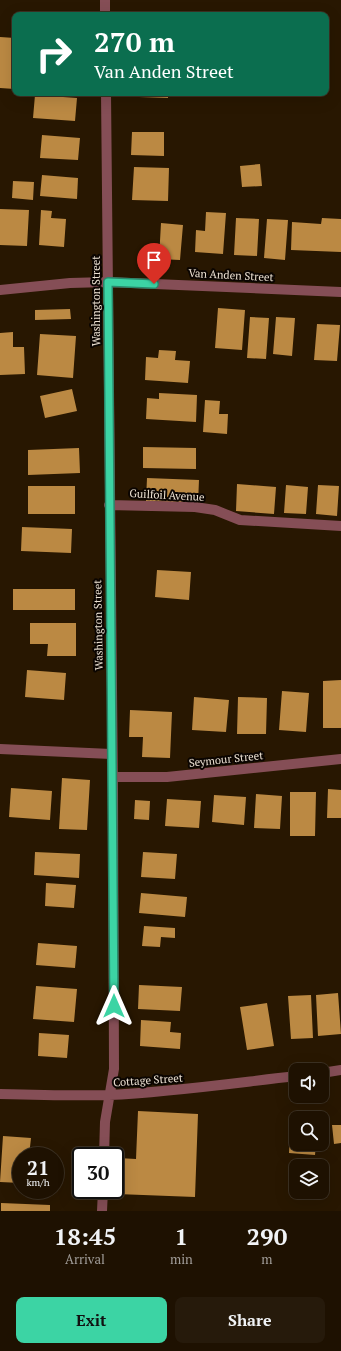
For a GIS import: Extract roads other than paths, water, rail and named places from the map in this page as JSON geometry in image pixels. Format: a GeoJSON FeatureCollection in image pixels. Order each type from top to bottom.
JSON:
{"type":"FeatureCollection","features":[{"type":"Feature","properties":{"kind":"street"},"geometry":{"type":"LineString","coordinates":[[105,0],[105,12]]}},
{"type":"Feature","properties":{"kind":"street","name":"Washington Street"},"geometry":{"type":"LineString","coordinates":[[104,1147],[105,1122],[114,1069],[106,96]]}},
{"type":"Feature","properties":{"kind":"street","name":"Van Anden Street"},"geometry":{"type":"LineString","coordinates":[[0,290],[70,283],[108,282],[341,292]]}},
{"type":"Feature","properties":{"kind":"street","name":"Guilfoil Avenue"},"geometry":{"type":"LineString","coordinates":[[109,505],[195,507],[215,510],[240,520],[341,526]]}},
{"type":"Feature","properties":{"kind":"street"},"geometry":{"type":"LineString","coordinates":[[0,749],[111,754]]}},
{"type":"Feature","properties":{"kind":"street","name":"Seymour Street"},"geometry":{"type":"LineString","coordinates":[[112,777],[167,777],[341,759]]}},
{"type":"Feature","properties":{"kind":"street"},"geometry":{"type":"LineString","coordinates":[[329,1072],[341,1070]]}},
{"type":"Feature","properties":{"kind":"street","name":"Cottage Street"},"geometry":{"type":"LineString","coordinates":[[0,1094],[58,1096],[109,1095],[189,1089],[289,1077]]}},
{"type":"Feature","properties":{"kind":"street"},"geometry":{"type":"LineString","coordinates":[[102,1211],[103,1199]]}}]}
